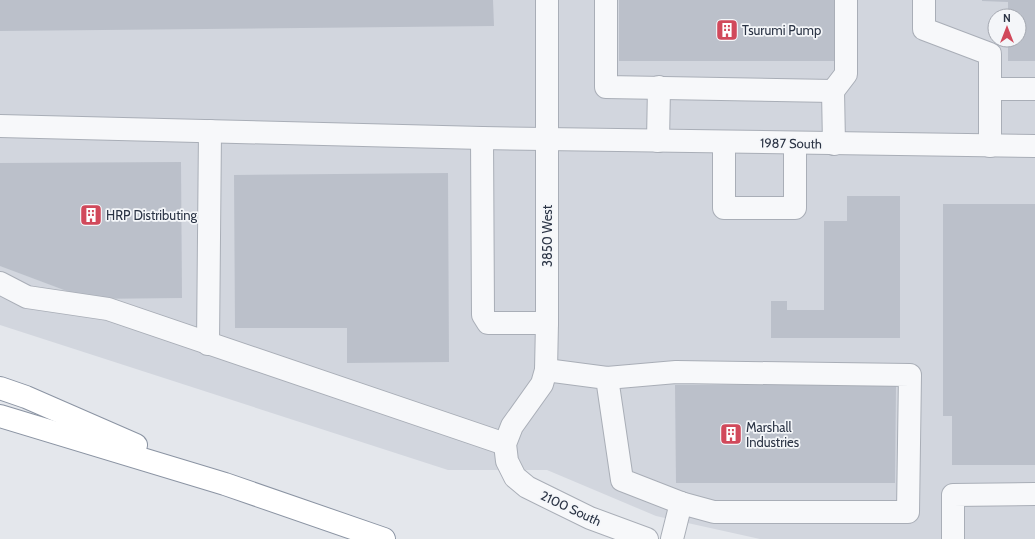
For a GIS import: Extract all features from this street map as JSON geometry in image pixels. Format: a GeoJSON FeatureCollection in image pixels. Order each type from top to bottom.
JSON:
{"type":"FeatureCollection","features":[{"type":"Feature","properties":{"kind":"highway"},"geometry":{"type":"LineString","coordinates":[[0,388],[26,397],[225,484]]}},
{"type":"Feature","properties":{"kind":"highway"},"geometry":{"type":"LineString","coordinates":[[0,416],[225,484],[384,539]]}},
{"type":"Feature","properties":{"kind":"street","name":"3850 West"},"geometry":{"type":"LineString","coordinates":[[506,452],[512,426],[542,384],[546,370],[547,0]]}},
{"type":"Feature","properties":{"kind":"street"},"geometry":{"type":"LineString","coordinates":[[606,0],[606,87],[833,91]]}},
{"type":"Feature","properties":{"kind":"street"},"geometry":{"type":"LineString","coordinates":[[834,144],[833,91],[846,74],[846,0]]}},
{"type":"Feature","properties":{"kind":"street"},"geometry":{"type":"LineString","coordinates":[[924,0],[924,29],[990,54],[990,146]]}},
{"type":"Feature","properties":{"kind":"street"},"geometry":{"type":"LineString","coordinates":[[658,141],[659,88]]}},
{"type":"Feature","properties":{"kind":"street"},"geometry":{"type":"LineString","coordinates":[[990,89],[1035,89]]}},
{"type":"Feature","properties":{"kind":"street","name":"1987 South"},"geometry":{"type":"LineString","coordinates":[[0,126],[482,138],[1035,146]]}},
{"type":"Feature","properties":{"kind":"street"},"geometry":{"type":"LineString","coordinates":[[208,344],[210,131]]}},
{"type":"Feature","properties":{"kind":"street"},"geometry":{"type":"LineString","coordinates":[[482,138],[483,315],[488,323],[547,324]]}},
{"type":"Feature","properties":{"kind":"street"},"geometry":{"type":"LineString","coordinates":[[724,142],[724,208],[795,208],[795,143]]}},
{"type":"Feature","properties":{"kind":"street"},"geometry":{"type":"LineString","coordinates":[[0,283],[27,297],[108,310],[208,344],[506,452]]}},
{"type":"Feature","properties":{"kind":"street"},"geometry":{"type":"LineString","coordinates":[[546,370],[607,378],[676,372],[910,375],[908,512],[714,512],[681,503],[622,480],[607,378]]}},
{"type":"Feature","properties":{"kind":"street","name":"2100 South"},"geometry":{"type":"LineString","coordinates":[[506,452],[515,477],[527,488],[590,518],[647,539]]}},
{"type":"Feature","properties":{"kind":"street"},"geometry":{"type":"LineString","coordinates":[[953,539],[953,495],[1035,494]]}},
{"type":"Feature","properties":{"kind":"street"},"geometry":{"type":"LineString","coordinates":[[672,539],[681,503]]}},
{"type":"Feature","properties":{"kind":"shaded area"},"geometry":{"type":"Polygon","coordinates":[[[0,0],[1035,0],[1035,539],[760,539],[656,516],[547,470],[448,470],[0,325],[0,0]]]}},
{"type":"Feature","properties":{"kind":"building"},"geometry":{"type":"Polygon","coordinates":[[[0,0],[493,0],[494,26],[0,31],[0,0]]]}},
{"type":"Feature","properties":{"kind":"building","name":"Tsurumi Pump"},"geometry":{"type":"Polygon","coordinates":[[[619,0],[836,0],[836,61],[619,61],[619,0]]]}},
{"type":"Feature","properties":{"kind":"building"},"geometry":{"type":"Polygon","coordinates":[[[1035,0],[1035,61],[1008,61],[1008,48],[1027,48],[1027,8],[1008,8],[1008,2],[982,1],[1035,0]]]}},
{"type":"Feature","properties":{"kind":"building","name":"HRP Distributing"},"geometry":{"type":"Polygon","coordinates":[[[181,162],[182,298],[88,299],[0,266],[0,163],[181,162]]]}},
{"type":"Feature","properties":{"kind":"building"},"geometry":{"type":"Polygon","coordinates":[[[448,173],[449,362],[347,363],[347,328],[235,328],[234,175],[448,173]]]}},
{"type":"Feature","properties":{"kind":"building"},"geometry":{"type":"Polygon","coordinates":[[[847,196],[900,196],[900,338],[771,338],[771,301],[787,301],[787,310],[824,310],[824,221],[847,221],[847,196]]]}},
{"type":"Feature","properties":{"kind":"building"},"geometry":{"type":"Polygon","coordinates":[[[943,204],[1035,204],[1035,465],[952,465],[952,416],[943,416],[943,204]]]}},
{"type":"Feature","properties":{"kind":"building"},"geometry":{"type":"Polygon","coordinates":[[[675,385],[896,385],[895,483],[676,483],[675,385]]]}},
{"type":"Feature","properties":{"kind":"place","name":"Tsurumi Pump"},"geometry":{"type":"Point","coordinates":[727,30]}},
{"type":"Feature","properties":{"kind":"place","name":"HRP Distributing"},"geometry":{"type":"Point","coordinates":[91,215]}},
{"type":"Feature","properties":{"kind":"place","name":"Marshall Industries"},"geometry":{"type":"Point","coordinates":[731,434]}}]}
